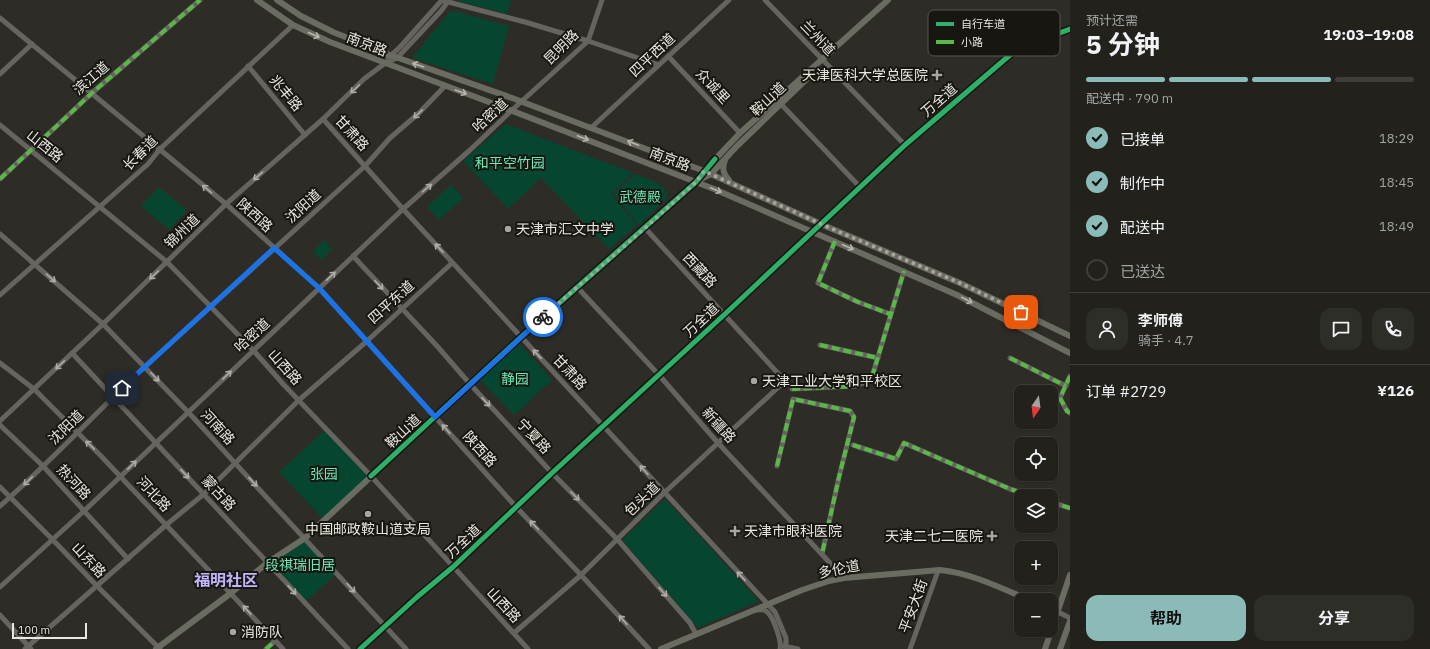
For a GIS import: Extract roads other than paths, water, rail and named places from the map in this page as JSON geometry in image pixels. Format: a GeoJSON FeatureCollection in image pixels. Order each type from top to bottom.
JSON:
{"type":"FeatureCollection","features":[{"type":"Feature","properties":{"kind":"main road","name":"南京路"},"geometry":{"type":"LineString","coordinates":[[257,0],[293,24],[330,42],[384,64],[680,175],[813,231],[957,295],[1070,353]]}},
{"type":"Feature","properties":{"kind":"main road","name":"南京路"},"geometry":{"type":"LineString","coordinates":[[277,0],[301,16],[390,55],[522,101],[706,172],[821,224],[960,283],[1070,336]]}},
{"type":"Feature","properties":{"kind":"main road","name":"鞍山道"},"geometry":{"type":"LineString","coordinates":[[706,172],[715,159],[740,133],[778,102],[888,0]]}},
{"type":"Feature","properties":{"kind":"main road","name":"鞍山道"},"geometry":{"type":"LineString","coordinates":[[823,61],[894,0]]}},
{"type":"Feature","properties":{"kind":"main road","name":"鞍山道"},"geometry":{"type":"LineString","coordinates":[[158,648],[268,563],[305,538],[521,337],[706,172],[727,156],[778,102]]}},
{"type":"Feature","properties":{"kind":"main road"},"geometry":{"type":"LineString","coordinates":[[727,156],[724,163],[723,172],[727,178],[736,185]]}},
{"type":"Feature","properties":{"kind":"main road"},"geometry":{"type":"LineString","coordinates":[[682,162],[701,165],[715,159]]}},
{"type":"Feature","properties":{"kind":"main road"},"geometry":{"type":"LineString","coordinates":[[680,175],[692,176],[706,172]]}},
{"type":"Feature","properties":{"kind":"main road","name":"多伦道"},"geometry":{"type":"LineString","coordinates":[[661,649],[802,590],[829,581],[844,578],[938,571],[961,574],[1014,594]]}},
{"type":"Feature","properties":{"kind":"main road"},"geometry":{"type":"LineString","coordinates":[[1058,612],[1070,575]]}},
{"type":"Feature","properties":{"kind":"main road"},"geometry":{"type":"LineString","coordinates":[[1060,649],[1070,621]]}},
{"type":"Feature","properties":{"kind":"main road"},"geometry":{"type":"LineString","coordinates":[[1045,649],[1049,637]]}},
{"type":"Feature","properties":{"kind":"street","name":"滨江道"},"geometry":{"type":"LineString","coordinates":[[0,178],[92,93],[200,0]]}},
{"type":"Feature","properties":{"kind":"street"},"geometry":{"type":"LineString","coordinates":[[384,64],[390,55],[444,0]]}},
{"type":"Feature","properties":{"kind":"street"},"geometry":{"type":"LineString","coordinates":[[444,0],[588,41],[659,65]]}},
{"type":"Feature","properties":{"kind":"street"},"geometry":{"type":"LineString","coordinates":[[384,64],[398,58],[441,11],[444,0]]}},
{"type":"Feature","properties":{"kind":"street","name":"昆明路"},"geometry":{"type":"LineString","coordinates":[[522,101],[588,41],[602,0]]}},
{"type":"Feature","properties":{"kind":"street","name":"四平西道"},"geometry":{"type":"LineString","coordinates":[[592,127],[729,0]]}},
{"type":"Feature","properties":{"kind":"street","name":"兰州道"},"geometry":{"type":"LineString","coordinates":[[765,0],[905,145]]}},
{"type":"Feature","properties":{"kind":"street","name":"陕西路"},"geometry":{"type":"LineString","coordinates":[[0,18],[226,204],[319,288],[517,508],[649,649]]}},
{"type":"Feature","properties":{"kind":"street","name":"长春道"},"geometry":{"type":"LineString","coordinates":[[0,295],[148,164],[160,150],[293,24]]}},
{"type":"Feature","properties":{"kind":"street","name":"万全道"},"geometry":{"type":"LineString","coordinates":[[1060,33],[1070,29]]}},
{"type":"Feature","properties":{"kind":"street"},"geometry":{"type":"LineString","coordinates":[[0,74],[32,44]]}},
{"type":"Feature","properties":{"kind":"street","name":"众诚里"},"geometry":{"type":"LineString","coordinates":[[668,56],[740,133]]}},
{"type":"Feature","properties":{"kind":"street","name":"万全道"},"geometry":{"type":"LineString","coordinates":[[360,649],[517,508],[552,473],[725,314],[905,145],[1009,56]]}},
{"type":"Feature","properties":{"kind":"street","name":"锦州道"},"geometry":{"type":"LineString","coordinates":[[0,421],[103,324],[226,204],[306,135],[364,79],[384,64]]}},
{"type":"Feature","properties":{"kind":"street","name":"兆丰路"},"geometry":{"type":"LineString","coordinates":[[248,66],[306,135]]}},
{"type":"Feature","properties":{"kind":"street","name":"沈阳道"},"geometry":{"type":"LineString","coordinates":[[0,506],[78,433],[113,396],[365,166],[390,138],[419,113],[445,86]]}},
{"type":"Feature","properties":{"kind":"street","name":"哈密道"},"geometry":{"type":"LineString","coordinates":[[0,587],[38,551],[53,540],[155,443],[189,413],[253,350],[403,209],[469,151],[522,101]]}},
{"type":"Feature","properties":{"kind":"street"},"geometry":{"type":"LineString","coordinates":[[778,102],[860,187]]}},
{"type":"Feature","properties":{"kind":"street","name":"甘肃路"},"geometry":{"type":"LineString","coordinates":[[323,119],[452,263],[775,612],[786,638],[786,647]]}},
{"type":"Feature","properties":{"kind":"street","name":"山西路"},"geometry":{"type":"LineString","coordinates":[[0,125],[167,262],[212,306],[371,476],[528,649]]}},
{"type":"Feature","properties":{"kind":"street","name":"西藏路"},"geometry":{"type":"LineString","coordinates":[[645,228],[786,381]]}},
{"type":"Feature","properties":{"kind":"street","name":"河南路"},"geometry":{"type":"LineString","coordinates":[[0,234],[103,324],[189,413],[406,649]]}},
{"type":"Feature","properties":{"kind":"street"},"geometry":{"type":"LineString","coordinates":[[835,241],[818,283],[858,302],[890,314]]}},
{"type":"Feature","properties":{"kind":"street","name":"宁夏路"},"geometry":{"type":"LineString","coordinates":[[353,256],[552,473],[617,539],[690,623],[696,634]]}},
{"type":"Feature","properties":{"kind":"street","name":"四平东道"},"geometry":{"type":"LineString","coordinates":[[28,648],[166,525],[204,494],[299,400],[367,341],[452,263]]}},
{"type":"Feature","properties":{"kind":"street"},"geometry":{"type":"LineString","coordinates":[[792,389],[856,386],[871,380],[904,271]]}},
{"type":"Feature","properties":{"kind":"street","name":"新疆路"},"geometry":{"type":"LineString","coordinates":[[577,287],[659,375],[718,443],[844,578]]}},
{"type":"Feature","properties":{"kind":"street"},"geometry":{"type":"LineString","coordinates":[[820,345],[878,358]]}},
{"type":"Feature","properties":{"kind":"street","name":"蒙古路"},"geometry":{"type":"LineString","coordinates":[[72,353],[348,649]]}},
{"type":"Feature","properties":{"kind":"street"},"geometry":{"type":"LineString","coordinates":[[1010,358],[1066,386]]}},
{"type":"Feature","properties":{"kind":"street","name":"河北路"},"geometry":{"type":"LineString","coordinates":[[0,363],[34,389],[78,433],[283,649]]}},
{"type":"Feature","properties":{"kind":"street"},"geometry":{"type":"LineString","coordinates":[[1070,376],[1060,398],[1067,411],[1070,413]]}},
{"type":"Feature","properties":{"kind":"street","name":"包头道"},"geometry":{"type":"LineString","coordinates":[[514,633],[581,575],[664,493],[786,381]]}},
{"type":"Feature","properties":{"kind":"street"},"geometry":{"type":"LineString","coordinates":[[777,466],[793,399],[850,411],[854,417],[822,554]]}},
{"type":"Feature","properties":{"kind":"street","name":"热河路"},"geometry":{"type":"LineString","coordinates":[[0,425],[43,466],[128,559]]}},
{"type":"Feature","properties":{"kind":"street"},"geometry":{"type":"LineString","coordinates":[[853,445],[896,459],[904,443],[1014,490]]}},
{"type":"Feature","properties":{"kind":"street","name":"山东路"},"geometry":{"type":"LineString","coordinates":[[0,487],[158,648]]}},
{"type":"Feature","properties":{"kind":"street"},"geometry":{"type":"LineString","coordinates":[[1058,504],[1070,508]]}},
{"type":"Feature","properties":{"kind":"street","name":"平安大街"},"geometry":{"type":"LineString","coordinates":[[910,649],[938,571]]}},
{"type":"Feature","properties":{"kind":"street"},"geometry":{"type":"LineString","coordinates":[[756,610],[765,610],[769,613],[780,639],[780,647],[798,649]]}},
{"type":"Feature","properties":{"kind":"street"},"geometry":{"type":"LineString","coordinates":[[1058,612],[1070,618]]}},
{"type":"Feature","properties":{"kind":"street"},"geometry":{"type":"LineString","coordinates":[[0,615],[28,648]]}},
{"type":"Feature","properties":{"kind":"street"},"geometry":{"type":"LineString","coordinates":[[266,649],[275,641]]}},
{"type":"Feature","properties":{"kind":"place","name":"天津医科大学总医院"},"geometry":{"type":"Point","coordinates":[937,75]}},
{"type":"Feature","properties":{"kind":"place","name":"天津市汇文中学"},"geometry":{"type":"Point","coordinates":[508,229]}},
{"type":"Feature","properties":{"kind":"place","name":"天津工业大学和平校区"},"geometry":{"type":"Point","coordinates":[754,381]}},
{"type":"Feature","properties":{"kind":"place","name":"中国邮政鞍山道支局"},"geometry":{"type":"Point","coordinates":[368,514]}},
{"type":"Feature","properties":{"kind":"place","name":"天津市眼科医院"},"geometry":{"type":"Point","coordinates":[735,531]}},
{"type":"Feature","properties":{"kind":"place","name":"天津二七二医院"},"geometry":{"type":"Point","coordinates":[992,536]}},
{"type":"Feature","properties":{"kind":"place","name":"消防队"},"geometry":{"type":"Point","coordinates":[233,632]}},
{"type":"Feature","properties":{"kind":"district","name":"福明社区"},"geometry":{"type":"Point","coordinates":[226,580]}},
{"type":"Feature","properties":{"kind":"park label","name":"和平空竹园"},"geometry":{"type":"Point","coordinates":[510,163]}},
{"type":"Feature","properties":{"kind":"park label","name":"武德殿"},"geometry":{"type":"Point","coordinates":[640,197]}},
{"type":"Feature","properties":{"kind":"park label","name":"静园"},"geometry":{"type":"Point","coordinates":[515,379]}},
{"type":"Feature","properties":{"kind":"park label","name":"张园"},"geometry":{"type":"Point","coordinates":[324,474]}},
{"type":"Feature","properties":{"kind":"park label","name":"段祺瑞旧居"},"geometry":{"type":"Point","coordinates":[300,565]}}]}
